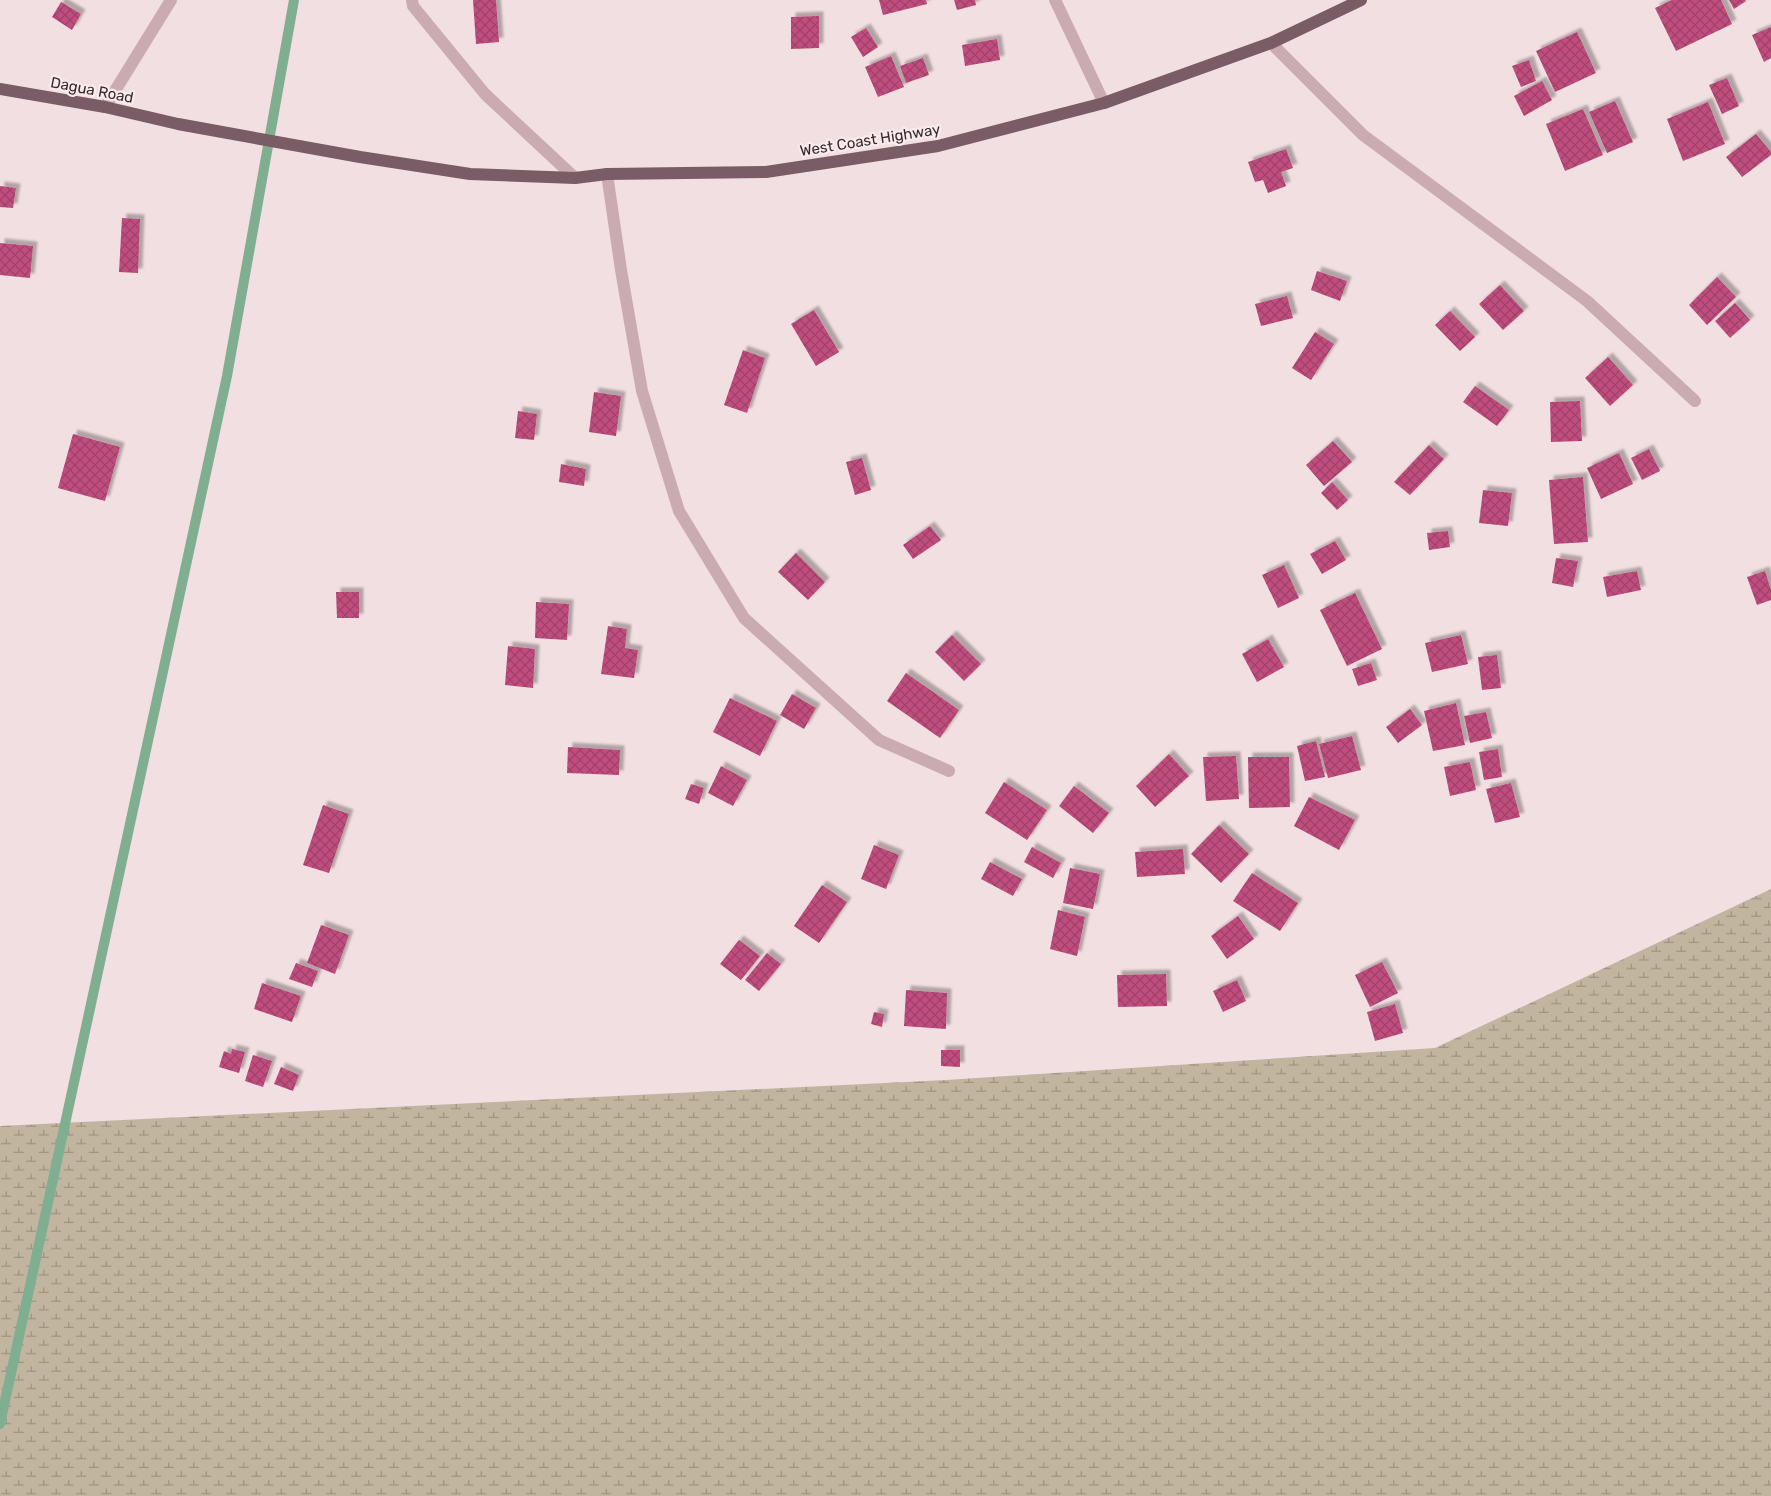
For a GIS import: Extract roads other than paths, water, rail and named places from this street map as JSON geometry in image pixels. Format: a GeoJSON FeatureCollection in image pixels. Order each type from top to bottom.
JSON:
{"type":"FeatureCollection","features":[{"type":"Feature","properties":{"kind":"main road","name":"West Coast Highway"},"geometry":{"type":"LineString","coordinates":[[360,157],[470,174],[575,178],[607,174],[776,171],[938,146],[1104,103],[1271,43],[1362,0]]}},
{"type":"Feature","properties":{"kind":"main road","name":"Dagua Road"},"geometry":{"type":"LineString","coordinates":[[0,89],[105,107],[178,124],[360,157]]}},
{"type":"Feature","properties":{"kind":"street"},"geometry":{"type":"LineString","coordinates":[[105,107],[171,0]]}},
{"type":"Feature","properties":{"kind":"street"},"geometry":{"type":"LineString","coordinates":[[412,0],[413,6],[485,94],[575,178]]}},
{"type":"Feature","properties":{"kind":"street"},"geometry":{"type":"LineString","coordinates":[[1055,0],[1104,103]]}},
{"type":"Feature","properties":{"kind":"street"},"geometry":{"type":"LineString","coordinates":[[1271,43],[1364,135],[1587,301],[1695,401]]}},
{"type":"Feature","properties":{"kind":"street"},"geometry":{"type":"LineString","coordinates":[[607,174],[642,391],[680,511],[744,618],[879,740],[949,771]]}},
{"type":"Feature","properties":{"kind":"waterway"},"geometry":{"type":"LineString","coordinates":[[0,1424],[227,376],[294,0]]}}]}
